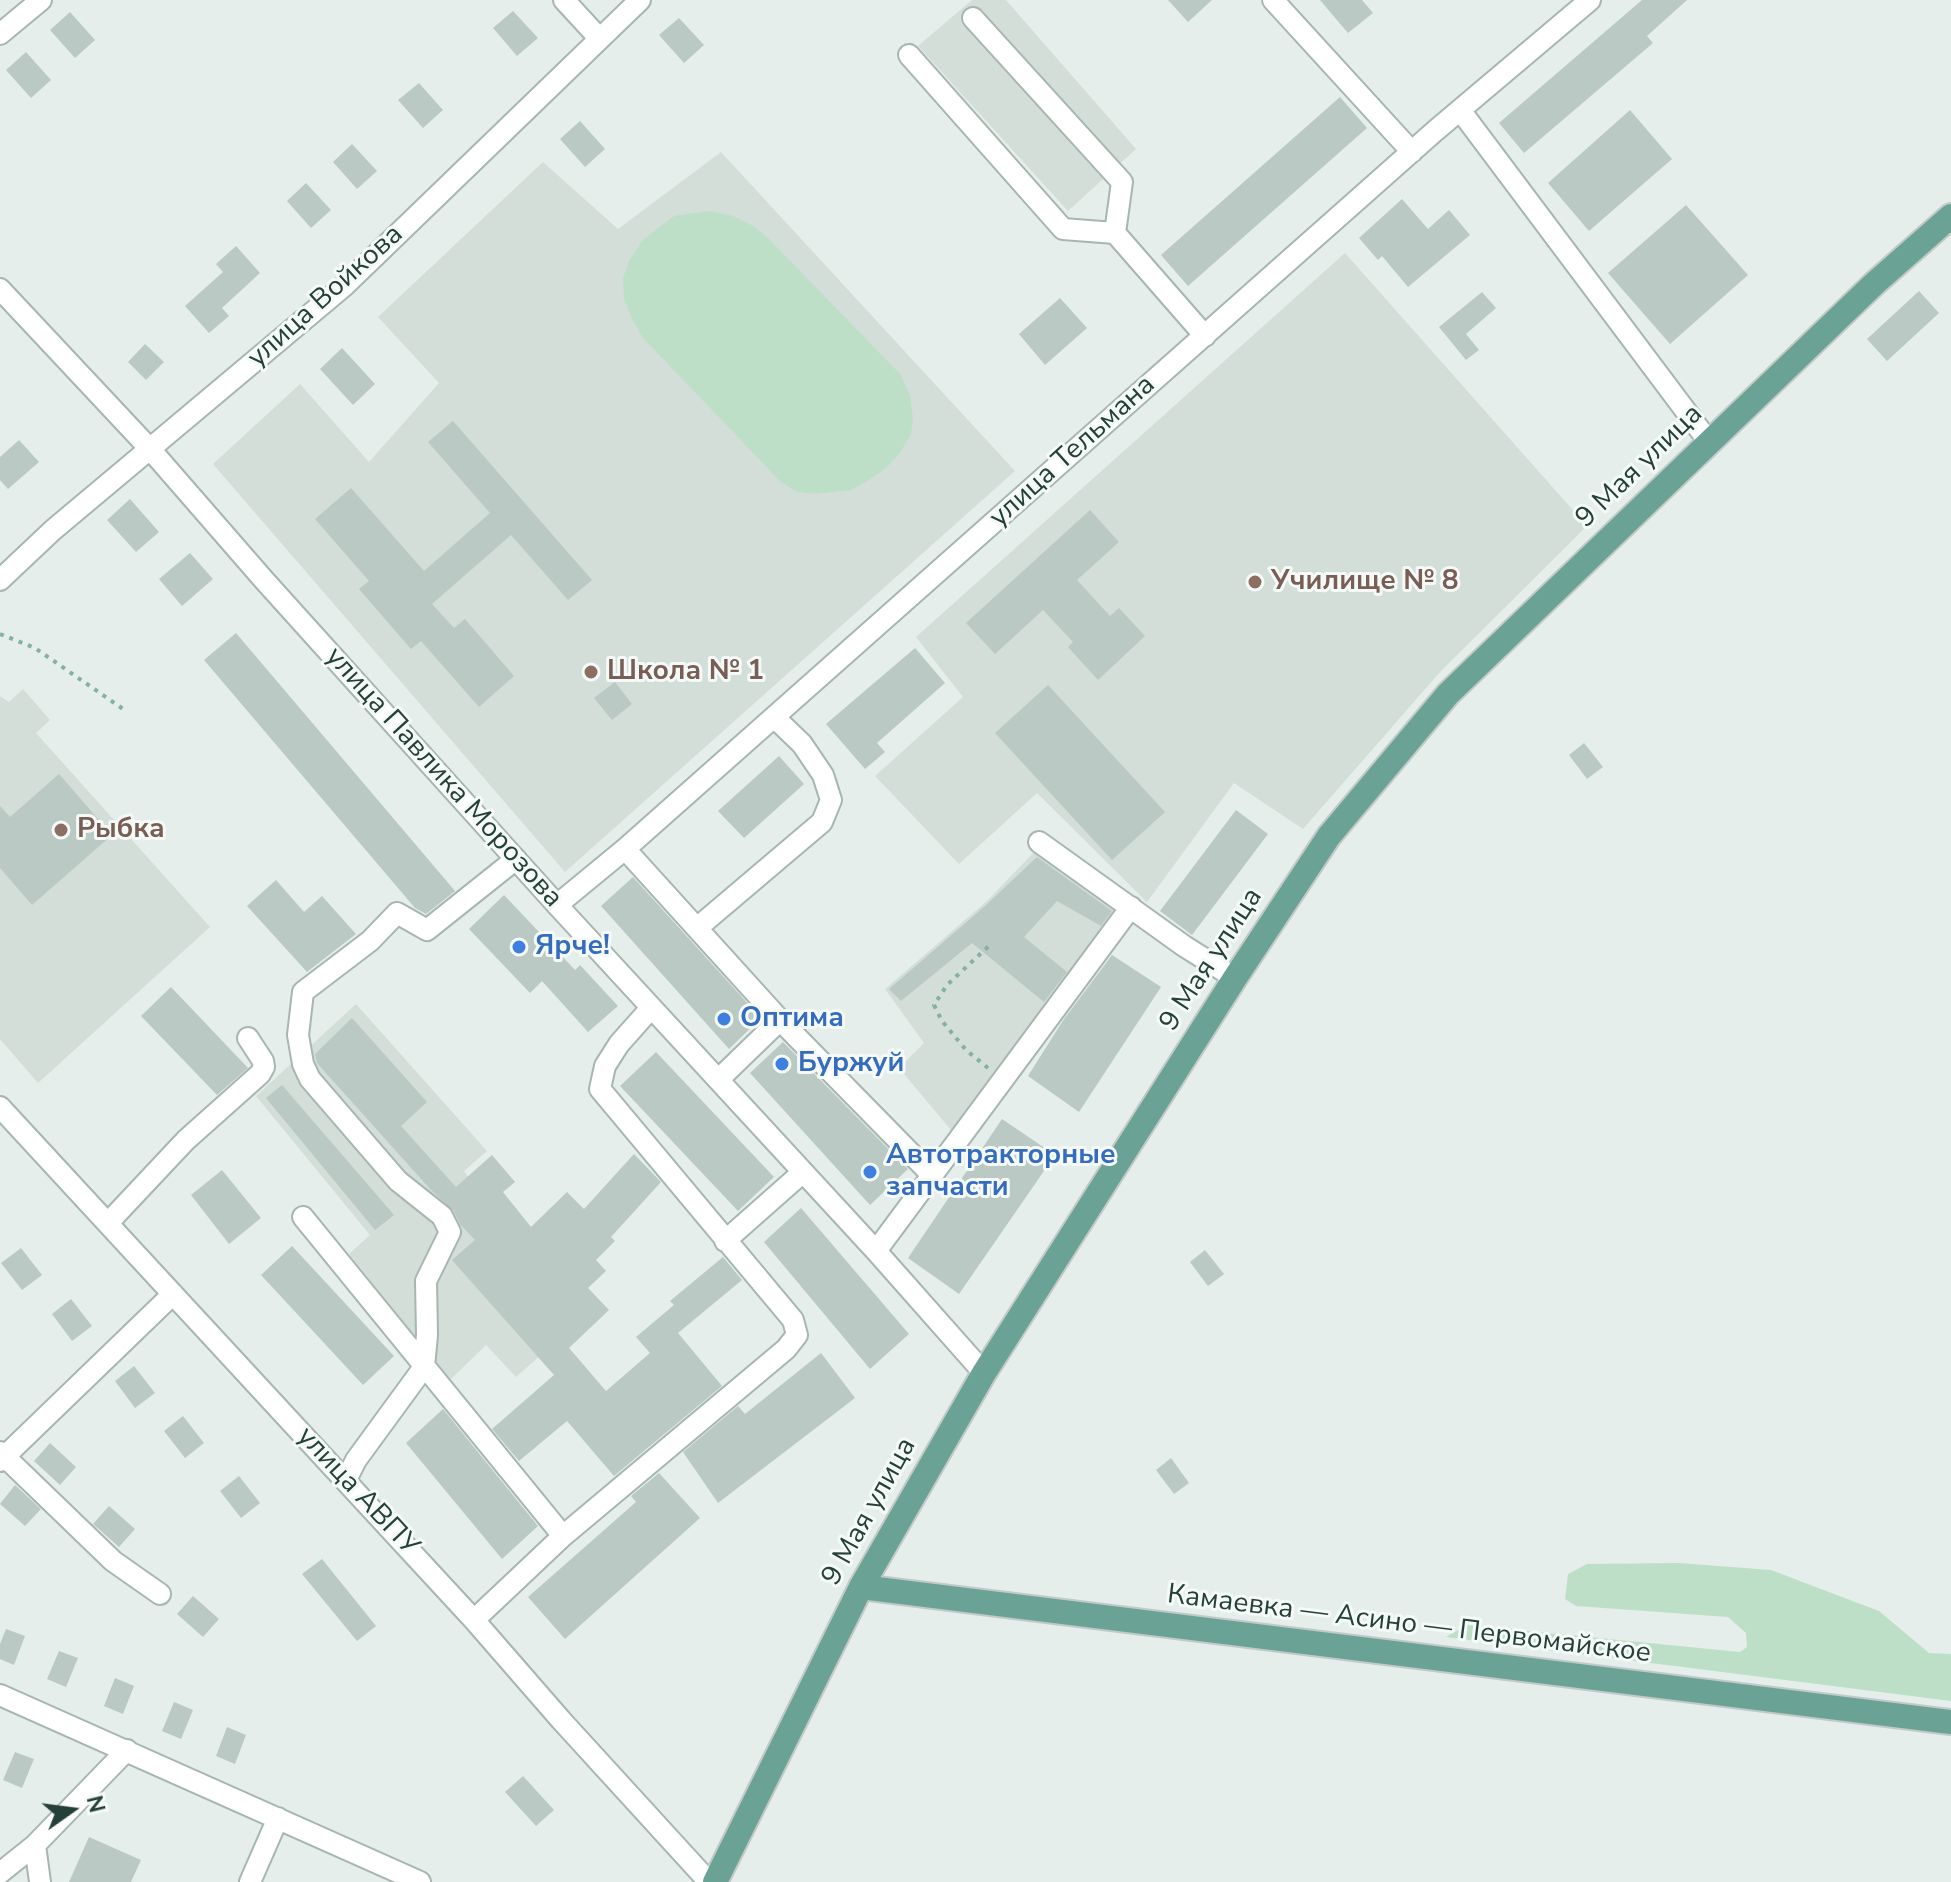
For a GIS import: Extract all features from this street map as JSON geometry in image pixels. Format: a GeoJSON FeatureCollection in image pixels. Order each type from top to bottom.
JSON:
{"type":"FeatureCollection","features":[{"type":"Feature","properties":{"kind":"main road","name":"9 Мая улица"},"geometry":{"type":"LineString","coordinates":[[715,1882],[861,1587],[984,1373],[1329,836],[1448,694],[1874,284],[1951,216]]}},
{"type":"Feature","properties":{"kind":"main road","name":"Камаевка — Асино — Первомайское"},"geometry":{"type":"LineString","coordinates":[[861,1587],[1951,1722]]}},
{"type":"Feature","properties":{"kind":"street"},"geometry":{"type":"LineString","coordinates":[[0,34],[41,0]]}},
{"type":"Feature","properties":{"kind":"street"},"geometry":{"type":"LineString","coordinates":[[564,0],[599,38]]}},
{"type":"Feature","properties":{"kind":"street","name":"улица Войкова"},"geometry":{"type":"LineString","coordinates":[[0,580],[53,530],[344,286],[640,0]]}},
{"type":"Feature","properties":{"kind":"street"},"geometry":{"type":"LineString","coordinates":[[1273,0],[1412,152]]}},
{"type":"Feature","properties":{"kind":"street","name":"улица Тельмана"},"geometry":{"type":"LineString","coordinates":[[557,905],[625,849],[1412,152],[1590,0]]}},
{"type":"Feature","properties":{"kind":"street"},"geometry":{"type":"LineString","coordinates":[[973,18],[1122,182],[1115,233]]}},
{"type":"Feature","properties":{"kind":"street"},"geometry":{"type":"LineString","coordinates":[[909,55],[1063,229],[1115,233],[1205,336]]}},
{"type":"Feature","properties":{"kind":"street"},"geometry":{"type":"LineString","coordinates":[[1460,110],[1709,442]]}},
{"type":"Feature","properties":{"kind":"street","name":"улица Павлика Морозова"},"geometry":{"type":"LineString","coordinates":[[0,289],[150,449],[557,905],[876,1251],[984,1373]]}},
{"type":"Feature","properties":{"kind":"street"},"geometry":{"type":"LineString","coordinates":[[697,928],[822,822],[831,800],[816,764],[802,744],[774,717]]}},
{"type":"Feature","properties":{"kind":"street"},"geometry":{"type":"LineString","coordinates":[[1039,842],[1235,978]]}},
{"type":"Feature","properties":{"kind":"street"},"geometry":{"type":"LineString","coordinates":[[625,849],[780,1020],[932,1175]]}},
{"type":"Feature","properties":{"kind":"street"},"geometry":{"type":"LineString","coordinates":[[346,1480],[356,1460],[424,1367],[426,1281],[450,1232],[442,1216],[398,1181],[310,1079],[303,1064],[298,1035],[303,992],[370,941],[397,913],[427,930],[516,859]]}},
{"type":"Feature","properties":{"kind":"street"},"geometry":{"type":"LineString","coordinates":[[876,1251],[1131,907]]}},
{"type":"Feature","properties":{"kind":"street"},"geometry":{"type":"LineString","coordinates":[[474,1620],[563,1536],[786,1349],[797,1335],[793,1320],[600,1089],[605,1066],[619,1044],[651,1008]]}},
{"type":"Feature","properties":{"kind":"street"},"geometry":{"type":"LineString","coordinates":[[719,1079],[780,1020]]}},
{"type":"Feature","properties":{"kind":"street"},"geometry":{"type":"LineString","coordinates":[[108,1223],[186,1140],[260,1074],[263,1061],[248,1038]]}},
{"type":"Feature","properties":{"kind":"street","name":"улица АВПУ"},"geometry":{"type":"LineString","coordinates":[[0,1107],[346,1480],[709,1882]]}},
{"type":"Feature","properties":{"kind":"street"},"geometry":{"type":"LineString","coordinates":[[725,1241],[803,1172]]}},
{"type":"Feature","properties":{"kind":"street"},"geometry":{"type":"LineString","coordinates":[[303,1217],[563,1536]]}},
{"type":"Feature","properties":{"kind":"street"},"geometry":{"type":"LineString","coordinates":[[160,1594],[113,1561],[2,1456],[173,1294]]}},
{"type":"Feature","properties":{"kind":"street"},"geometry":{"type":"LineString","coordinates":[[0,1695],[420,1882]]}},
{"type":"Feature","properties":{"kind":"street"},"geometry":{"type":"LineString","coordinates":[[0,1873],[35,1845],[127,1750]]}},
{"type":"Feature","properties":{"kind":"street"},"geometry":{"type":"LineString","coordinates":[[250,1882],[278,1818]]}},
{"type":"Feature","properties":{"kind":"street"},"geometry":{"type":"LineString","coordinates":[[35,1845],[40,1882]]}},
{"type":"Feature","properties":{"kind":"path"},"geometry":{"type":"LineString","coordinates":[[0,634],[35,648],[126,711]]}},
{"type":"Feature","properties":{"kind":"path"},"geometry":{"type":"LineString","coordinates":[[991,944],[947,985],[934,1005],[942,1021],[966,1050],[1003,1080]]}},
{"type":"Feature","properties":{"kind":"shaded area"},"geometry":{"type":"Polygon","coordinates":[[[972,0],[1006,0],[1136,149],[1068,211],[918,46],[972,0]]]}},
{"type":"Feature","properties":{"kind":"shaded area","name":"Школа № 1"},"geometry":{"type":"Polygon","coordinates":[[[721,152],[1015,471],[565,872],[213,464],[300,384],[369,462],[439,383],[378,317],[543,162],[618,229],[721,152]]]}},
{"type":"Feature","properties":{"kind":"shaded area","name":"Училище № 8"},"geometry":{"type":"Polygon","coordinates":[[[1345,253],[1587,526],[1440,672],[1303,829],[1234,783],[1147,902],[1037,793],[959,864],[875,776],[963,697],[916,637],[1345,253]]]}},
{"type":"Feature","properties":{"kind":"shaded area","name":"Рыбка"},"geometry":{"type":"Polygon","coordinates":[[[23,689],[50,720],[36,733],[210,927],[38,1083],[0,1039],[0,696],[9,702],[23,689]]]}},
{"type":"Feature","properties":{"kind":"shaded area"},"geometry":{"type":"Polygon","coordinates":[[[1038,848],[1122,909],[956,1136],[899,1068],[924,1043],[885,989],[987,901],[1038,848]]]}},
{"type":"Feature","properties":{"kind":"shaded area"},"geometry":{"type":"Polygon","coordinates":[[[356,1004],[487,1151],[464,1171],[489,1204],[558,1340],[516,1377],[486,1345],[450,1380],[349,1254],[370,1235],[256,1096],[356,1004]]]}},
{"type":"Feature","properties":{"kind":"green space"},"geometry":{"type":"Polygon","coordinates":[[[710,211],[733,216],[768,238],[901,375],[910,396],[913,418],[911,434],[900,453],[885,469],[851,490],[815,494],[797,492],[781,482],[643,338],[632,319],[624,299],[623,278],[630,259],[643,240],[674,216],[710,211]]]}},
{"type":"Feature","properties":{"kind":"green space"},"geometry":{"type":"Polygon","coordinates":[[[1679,1563],[1771,1570],[1879,1611],[1929,1653],[1951,1654],[1951,1701],[1446,1637],[1467,1625],[1740,1652],[1747,1647],[1746,1633],[1728,1617],[1576,1606],[1565,1599],[1568,1574],[1587,1564],[1679,1563]]]}},
{"type":"Feature","properties":{"kind":"building"},"geometry":{"type":"Polygon","coordinates":[[[1168,0],[1212,0],[1188,22],[1168,0]]]}},
{"type":"Feature","properties":{"kind":"building"},"geometry":{"type":"Polygon","coordinates":[[[1320,0],[1362,0],[1373,13],[1348,33],[1320,0]]]}},
{"type":"Feature","properties":{"kind":"building"},"geometry":{"type":"Polygon","coordinates":[[[1642,0],[1687,0],[1647,36],[1653,43],[1524,153],[1499,123],[1642,0]]]}},
{"type":"Feature","properties":{"kind":"building"},"geometry":{"type":"Polygon","coordinates":[[[513,11],[538,38],[517,56],[493,28],[513,11]]]}},
{"type":"Feature","properties":{"kind":"building"},"geometry":{"type":"Polygon","coordinates":[[[70,12],[95,40],[75,58],[50,30],[70,12]]]}},
{"type":"Feature","properties":{"kind":"building"},"geometry":{"type":"Polygon","coordinates":[[[679,18],[704,45],[684,63],[659,35],[679,18]]]}},
{"type":"Feature","properties":{"kind":"building"},"geometry":{"type":"Polygon","coordinates":[[[26,52],[51,80],[31,98],[6,70],[26,52]]]}},
{"type":"Feature","properties":{"kind":"building"},"geometry":{"type":"Polygon","coordinates":[[[419,83],[443,110],[423,128],[398,100],[419,83]]]}},
{"type":"Feature","properties":{"kind":"building"},"geometry":{"type":"Polygon","coordinates":[[[1340,97],[1367,128],[1188,286],[1161,255],[1340,97]]]}},
{"type":"Feature","properties":{"kind":"building"},"geometry":{"type":"Polygon","coordinates":[[[1630,110],[1672,159],[1589,231],[1548,183],[1630,110]]]}},
{"type":"Feature","properties":{"kind":"building"},"geometry":{"type":"Polygon","coordinates":[[[580,121],[605,149],[585,167],[560,139],[580,121]]]}},
{"type":"Feature","properties":{"kind":"building"},"geometry":{"type":"Polygon","coordinates":[[[352,144],[377,171],[357,189],[333,162],[352,144]]]}},
{"type":"Feature","properties":{"kind":"building"},"geometry":{"type":"Polygon","coordinates":[[[306,183],[331,210],[311,228],[287,201],[306,183]]]}},
{"type":"Feature","properties":{"kind":"building"},"geometry":{"type":"Polygon","coordinates":[[[1402,199],[1428,229],[1449,210],[1470,235],[1408,287],[1382,256],[1378,260],[1359,238],[1402,199]]]}},
{"type":"Feature","properties":{"kind":"building"},"geometry":{"type":"Polygon","coordinates":[[[1686,205],[1748,275],[1670,344],[1608,273],[1686,205]]]}},
{"type":"Feature","properties":{"kind":"building"},"geometry":{"type":"Polygon","coordinates":[[[236,246],[260,273],[222,308],[229,316],[209,333],[185,306],[223,272],[216,264],[236,246]]]}},
{"type":"Feature","properties":{"kind":"building"},"geometry":{"type":"Polygon","coordinates":[[[1919,291],[1939,313],[1887,361],[1867,339],[1919,291]]]}},
{"type":"Feature","properties":{"kind":"building"},"geometry":{"type":"Polygon","coordinates":[[[1482,292],[1496,308],[1466,334],[1479,350],[1466,360],[1439,327],[1482,292]]]}},
{"type":"Feature","properties":{"kind":"building"},"geometry":{"type":"Polygon","coordinates":[[[1060,298],[1087,328],[1045,365],[1019,334],[1060,298]]]}},
{"type":"Feature","properties":{"kind":"building"},"geometry":{"type":"Polygon","coordinates":[[[145,344],[164,362],[146,380],[128,362],[145,344]]]}},
{"type":"Feature","properties":{"kind":"building"},"geometry":{"type":"Polygon","coordinates":[[[342,348],[375,384],[353,405],[320,369],[342,348]]]}},
{"type":"Feature","properties":{"kind":"building"},"geometry":{"type":"Polygon","coordinates":[[[453,421],[592,580],[568,600],[511,535],[432,604],[454,628],[465,619],[514,676],[479,707],[421,641],[411,649],[359,589],[369,581],[315,519],[351,488],[424,571],[490,513],[428,442],[453,421]]]}},
{"type":"Feature","properties":{"kind":"building"},"geometry":{"type":"Polygon","coordinates":[[[19,440],[39,462],[8,489],[0,480],[0,457],[19,440]]]}},
{"type":"Feature","properties":{"kind":"building"},"geometry":{"type":"Polygon","coordinates":[[[130,499],[159,532],[136,552],[107,520],[130,499]]]}},
{"type":"Feature","properties":{"kind":"building"},"geometry":{"type":"Polygon","coordinates":[[[1090,510],[1119,542],[1077,580],[1110,616],[1119,608],[1145,636],[1098,680],[1068,647],[1073,642],[1043,610],[995,654],[966,623],[1090,510]]]}},
{"type":"Feature","properties":{"kind":"building"},"geometry":{"type":"Polygon","coordinates":[[[190,553],[213,579],[182,606],[159,579],[190,553]]]}},
{"type":"Feature","properties":{"kind":"building"},"geometry":{"type":"Polygon","coordinates":[[[236,633],[455,891],[426,914],[415,908],[204,660],[236,633]]]}},
{"type":"Feature","properties":{"kind":"building"},"geometry":{"type":"Polygon","coordinates":[[[915,648],[945,683],[877,743],[885,752],[865,769],[826,724],[915,648]]]}},
{"type":"Feature","properties":{"kind":"building"},"geometry":{"type":"Polygon","coordinates":[[[615,682],[632,704],[612,720],[594,698],[615,682]]]}},
{"type":"Feature","properties":{"kind":"building"},"geometry":{"type":"Polygon","coordinates":[[[1048,685],[1165,812],[1112,860],[995,733],[1048,685]]]}},
{"type":"Feature","properties":{"kind":"building"},"geometry":{"type":"Polygon","coordinates":[[[1584,743],[1603,767],[1587,779],[1569,755],[1584,743]]]}},
{"type":"Feature","properties":{"kind":"building"},"geometry":{"type":"Polygon","coordinates":[[[779,756],[804,784],[744,838],[718,811],[779,756]]]}},
{"type":"Feature","properties":{"kind":"building"},"geometry":{"type":"Polygon","coordinates":[[[59,774],[112,835],[32,905],[0,868],[0,806],[10,817],[59,774]]]}},
{"type":"Feature","properties":{"kind":"building"},"geometry":{"type":"Polygon","coordinates":[[[1236,810],[1268,834],[1192,935],[1160,911],[1236,810]]]}},
{"type":"Feature","properties":{"kind":"building"},"geometry":{"type":"Polygon","coordinates":[[[1037,857],[1112,911],[1101,926],[1057,901],[1024,937],[1067,972],[1044,1002],[972,943],[901,1001],[889,989],[985,906],[1037,857]]]}},
{"type":"Feature","properties":{"kind":"building"},"geometry":{"type":"Polygon","coordinates":[[[633,877],[761,1018],[729,1049],[601,906],[633,877]]]}},
{"type":"Feature","properties":{"kind":"building"},"geometry":{"type":"Polygon","coordinates":[[[276,880],[304,912],[322,896],[356,934],[307,972],[247,906],[276,880]]]}},
{"type":"Feature","properties":{"kind":"building"},"geometry":{"type":"Polygon","coordinates":[[[504,895],[575,970],[580,965],[618,1006],[588,1032],[542,981],[530,993],[469,929],[504,895]]]}},
{"type":"Feature","properties":{"kind":"building"},"geometry":{"type":"Polygon","coordinates":[[[1112,955],[1161,987],[1079,1112],[1028,1076],[1064,1019],[1112,955]]]}},
{"type":"Feature","properties":{"kind":"building"},"geometry":{"type":"Polygon","coordinates":[[[171,987],[248,1068],[217,1095],[141,1016],[171,987]]]}},
{"type":"Feature","properties":{"kind":"building"},"geometry":{"type":"Polygon","coordinates":[[[352,1018],[427,1102],[401,1126],[456,1187],[492,1155],[515,1182],[503,1192],[531,1227],[567,1192],[584,1209],[634,1154],[661,1182],[611,1237],[615,1241],[596,1260],[606,1271],[588,1288],[609,1310],[569,1348],[606,1391],[650,1353],[636,1337],[674,1305],[670,1301],[723,1257],[742,1280],[678,1333],[722,1386],[614,1476],[567,1421],[519,1461],[492,1429],[554,1375],[452,1260],[475,1240],[460,1224],[453,1210],[431,1190],[317,1063],[315,1054],[352,1018]]]}},
{"type":"Feature","properties":{"kind":"building"},"geometry":{"type":"Polygon","coordinates":[[[783,1042],[908,1169],[870,1205],[750,1073],[783,1042]]]}},
{"type":"Feature","properties":{"kind":"building"},"geometry":{"type":"Polygon","coordinates":[[[656,1052],[774,1177],[738,1211],[620,1086],[656,1052]]]}},
{"type":"Feature","properties":{"kind":"building"},"geometry":{"type":"Polygon","coordinates":[[[282,1085],[394,1215],[375,1230],[266,1098],[282,1085]]]}},
{"type":"Feature","properties":{"kind":"building"},"geometry":{"type":"Polygon","coordinates":[[[1002,1119],[1055,1155],[959,1294],[908,1258],[1002,1119]]]}},
{"type":"Feature","properties":{"kind":"building"},"geometry":{"type":"Polygon","coordinates":[[[222,1170],[261,1218],[229,1244],[191,1195],[222,1170]]]}},
{"type":"Feature","properties":{"kind":"building"},"geometry":{"type":"Polygon","coordinates":[[[801,1208],[909,1334],[870,1369],[764,1242],[801,1208]]]}},
{"type":"Feature","properties":{"kind":"building"},"geometry":{"type":"Polygon","coordinates":[[[292,1246],[394,1356],[363,1385],[261,1275],[292,1246]]]}},
{"type":"Feature","properties":{"kind":"building"},"geometry":{"type":"Polygon","coordinates":[[[21,1248],[42,1275],[22,1290],[1,1263],[21,1248]]]}},
{"type":"Feature","properties":{"kind":"building"},"geometry":{"type":"Polygon","coordinates":[[[1205,1250],[1224,1274],[1208,1286],[1190,1262],[1205,1250]]]}},
{"type":"Feature","properties":{"kind":"building"},"geometry":{"type":"Polygon","coordinates":[[[71,1299],[92,1326],[72,1341],[52,1314],[71,1299]]]}},
{"type":"Feature","properties":{"kind":"building"},"geometry":{"type":"Polygon","coordinates":[[[821,1353],[855,1398],[718,1503],[683,1452],[738,1406],[745,1414],[821,1353]]]}},
{"type":"Feature","properties":{"kind":"building"},"geometry":{"type":"Polygon","coordinates":[[[134,1366],[155,1393],[135,1408],[115,1381],[134,1366]]]}},
{"type":"Feature","properties":{"kind":"building"},"geometry":{"type":"Polygon","coordinates":[[[443,1409],[538,1526],[502,1559],[406,1443],[443,1409]]]}},
{"type":"Feature","properties":{"kind":"building"},"geometry":{"type":"Polygon","coordinates":[[[183,1416],[204,1443],[185,1458],[164,1431],[183,1416]]]}},
{"type":"Feature","properties":{"kind":"building"},"geometry":{"type":"Polygon","coordinates":[[[50,1443],[76,1467],[60,1485],[34,1461],[50,1443]]]}},
{"type":"Feature","properties":{"kind":"building"},"geometry":{"type":"Polygon","coordinates":[[[1171,1458],[1189,1483],[1174,1494],[1156,1470],[1171,1458]]]}},
{"type":"Feature","properties":{"kind":"building"},"geometry":{"type":"Polygon","coordinates":[[[659,1473],[700,1518],[565,1639],[528,1597],[636,1502],[631,1496],[659,1473]]]}},
{"type":"Feature","properties":{"kind":"building"},"geometry":{"type":"Polygon","coordinates":[[[239,1476],[260,1503],[241,1518],[220,1491],[239,1476]]]}},
{"type":"Feature","properties":{"kind":"building"},"geometry":{"type":"Polygon","coordinates":[[[15,1485],[41,1509],[25,1526],[0,1504],[15,1485]]]}},
{"type":"Feature","properties":{"kind":"building"},"geometry":{"type":"Polygon","coordinates":[[[109,1506],[135,1529],[119,1547],[93,1524],[109,1506]]]}},
{"type":"Feature","properties":{"kind":"building"},"geometry":{"type":"Polygon","coordinates":[[[322,1559],[376,1626],[357,1641],[302,1574],[322,1559]]]}},
{"type":"Feature","properties":{"kind":"building"},"geometry":{"type":"Polygon","coordinates":[[[193,1596],[219,1619],[203,1637],[177,1614],[193,1596]]]}},
{"type":"Feature","properties":{"kind":"building"},"geometry":{"type":"Polygon","coordinates":[[[6,1629],[25,1636],[14,1665],[0,1659],[0,1644],[6,1629]]]}},
{"type":"Feature","properties":{"kind":"building"},"geometry":{"type":"Polygon","coordinates":[[[59,1651],[78,1658],[66,1687],[47,1679],[59,1651]]]}},
{"type":"Feature","properties":{"kind":"building"},"geometry":{"type":"Polygon","coordinates":[[[115,1678],[134,1686],[123,1714],[104,1706],[115,1678]]]}},
{"type":"Feature","properties":{"kind":"building"},"geometry":{"type":"Polygon","coordinates":[[[174,1702],[193,1710],[181,1739],[162,1731],[174,1702]]]}},
{"type":"Feature","properties":{"kind":"building"},"geometry":{"type":"Polygon","coordinates":[[[227,1727],[246,1735],[235,1764],[216,1756],[227,1727]]]}},
{"type":"Feature","properties":{"kind":"building"},"geometry":{"type":"Polygon","coordinates":[[[15,1752],[34,1759],[22,1788],[3,1780],[15,1752]]]}},
{"type":"Feature","properties":{"kind":"building"},"geometry":{"type":"Polygon","coordinates":[[[523,1776],[554,1810],[536,1826],[505,1792],[523,1776]]]}},
{"type":"Feature","properties":{"kind":"building"},"geometry":{"type":"Polygon","coordinates":[[[89,1837],[141,1860],[131,1882],[69,1882],[89,1837]]]}},
{"type":"Feature","properties":{"kind":"place","name":"Училище № 8"},"geometry":{"type":"Point","coordinates":[1255,582]}},
{"type":"Feature","properties":{"kind":"place","name":"Школа № 1"},"geometry":{"type":"Point","coordinates":[591,672]}},
{"type":"Feature","properties":{"kind":"place","name":"Рыбка"},"geometry":{"type":"Point","coordinates":[61,830]}},
{"type":"Feature","properties":{"kind":"place","name":"Ярче!"},"geometry":{"type":"Point","coordinates":[519,947]}},
{"type":"Feature","properties":{"kind":"place","name":"Оптима"},"geometry":{"type":"Point","coordinates":[724,1019]}},
{"type":"Feature","properties":{"kind":"place","name":"Буржуй"},"geometry":{"type":"Point","coordinates":[782,1064]}},
{"type":"Feature","properties":{"kind":"place","name":"Автотракторные запчасти"},"geometry":{"type":"Point","coordinates":[870,1172]}}]}
